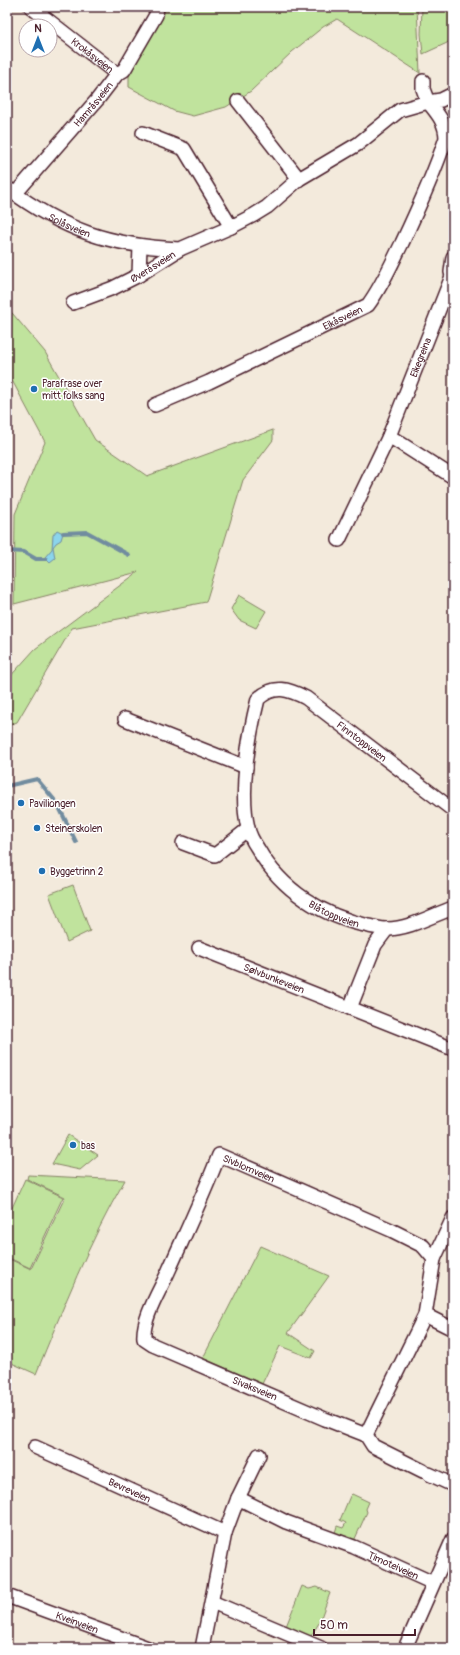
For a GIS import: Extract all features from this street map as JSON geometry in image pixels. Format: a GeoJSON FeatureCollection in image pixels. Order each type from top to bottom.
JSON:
{"type":"FeatureCollection","features":[{"type":"Feature","properties":{"kind":"street","name":"Krokåsveien"},"geometry":{"type":"LineString","coordinates":[[31,7],[116,74]]}},
{"type":"Feature","properties":{"kind":"street","name":"Hamråsveien"},"geometry":{"type":"LineString","coordinates":[[11,191],[92,105],[116,74],[124,70],[156,15],[157,7]]}},
{"type":"Feature","properties":{"kind":"street"},"geometry":{"type":"LineString","coordinates":[[423,81],[423,89],[428,102]]}},
{"type":"Feature","properties":{"kind":"street","name":"Øveråsveien"},"geometry":{"type":"LineString","coordinates":[[73,303],[103,292],[139,275],[180,249],[231,227],[267,207],[299,179],[358,144],[400,110],[441,100],[453,94]]}},
{"type":"Feature","properties":{"kind":"street"},"geometry":{"type":"LineString","coordinates":[[238,101],[299,179]]}},
{"type":"Feature","properties":{"kind":"street","name":"Eikåsveien"},"geometry":{"type":"LineString","coordinates":[[155,405],[209,382],[368,305],[380,290],[426,190],[446,138],[446,131],[442,122],[428,102]]}},
{"type":"Feature","properties":{"kind":"street"},"geometry":{"type":"LineString","coordinates":[[143,133],[184,149],[231,227]]}},
{"type":"Feature","properties":{"kind":"street","name":"Solåsveien"},"geometry":{"type":"LineString","coordinates":[[11,191],[54,220],[79,231],[140,246],[180,249]]}},
{"type":"Feature","properties":{"kind":"street"},"geometry":{"type":"LineString","coordinates":[[139,275],[140,246]]}},
{"type":"Feature","properties":{"kind":"street","name":"Eikegreina"},"geometry":{"type":"LineString","coordinates":[[339,540],[389,436],[452,279],[453,256]]}},
{"type":"Feature","properties":{"kind":"street"},"geometry":{"type":"LineString","coordinates":[[389,436],[453,477]]}},
{"type":"Feature","properties":{"kind":"street","name":"Finntoppveien"},"geometry":{"type":"LineString","coordinates":[[265,692],[283,688],[306,698],[453,810]]}},
{"type":"Feature","properties":{"kind":"street","name":"Blåtoppveien"},"geometry":{"type":"LineString","coordinates":[[265,692],[258,698],[256,708],[246,767],[244,801],[248,829],[266,863],[280,879],[316,908],[343,919],[387,929],[404,926],[453,908]]}},
{"type":"Feature","properties":{"kind":"street"},"geometry":{"type":"LineString","coordinates":[[125,719],[246,767]]}},
{"type":"Feature","properties":{"kind":"street"},"geometry":{"type":"LineString","coordinates":[[183,843],[215,855],[248,829]]}},
{"type":"Feature","properties":{"kind":"street"},"geometry":{"type":"LineString","coordinates":[[350,1008],[375,945],[387,929]]}},
{"type":"Feature","properties":{"kind":"street","name":"Sølvbunkeveien"},"geometry":{"type":"LineString","coordinates":[[199,948],[453,1049]]}},
{"type":"Feature","properties":{"kind":"street","name":"Sivblomveien"},"geometry":{"type":"LineString","coordinates":[[144,1339],[144,1332],[153,1304],[198,1207],[219,1155],[391,1230],[423,1246],[434,1259]]}},
{"type":"Feature","properties":{"kind":"street"},"geometry":{"type":"LineString","coordinates":[[366,1435],[425,1315],[434,1259],[453,1218]]}},
{"type":"Feature","properties":{"kind":"street"},"geometry":{"type":"LineString","coordinates":[[425,1315],[453,1329]]}},
{"type":"Feature","properties":{"kind":"street","name":"Sivaksveien"},"geometry":{"type":"LineString","coordinates":[[144,1339],[153,1345],[325,1419],[366,1435],[373,1446],[453,1485]]}},
{"type":"Feature","properties":{"kind":"street","name":"Bevreveien"},"geometry":{"type":"LineString","coordinates":[[35,1447],[225,1533]]}},
{"type":"Feature","properties":{"kind":"street"},"geometry":{"type":"LineString","coordinates":[[202,1648],[225,1533],[238,1498],[259,1455]]}},
{"type":"Feature","properties":{"kind":"street","name":"Timoteiveien"},"geometry":{"type":"LineString","coordinates":[[238,1498],[286,1522],[354,1548],[433,1583]]}},
{"type":"Feature","properties":{"kind":"street"},"geometry":{"type":"LineString","coordinates":[[405,1648],[453,1539]]}},
{"type":"Feature","properties":{"kind":"street","name":"Kveinveien"},"geometry":{"type":"LineString","coordinates":[[7,1596],[148,1648]]}},
{"type":"Feature","properties":{"kind":"street"},"geometry":{"type":"LineString","coordinates":[[212,1602],[321,1648]]}},
{"type":"Feature","properties":{"kind":"green space"},"geometry":{"type":"Polygon","coordinates":[[[160,7],[417,7],[420,73],[337,19],[323,27],[292,52],[251,91],[226,107],[193,116],[174,111],[129,87],[129,72],[160,7]]]}},
{"type":"Feature","properties":{"kind":"green space"},"geometry":{"type":"Polygon","coordinates":[[[422,7],[453,7],[453,37],[447,43],[423,54],[421,34],[422,7]]]}},
{"type":"Feature","properties":{"kind":"green space"},"geometry":{"type":"Polygon","coordinates":[[[7,307],[45,352],[95,440],[147,476],[273,430],[273,440],[243,480],[206,602],[72,628],[17,722],[7,726],[7,680],[35,649],[138,572],[14,604],[15,514],[45,442],[7,371],[7,307]]]}},
{"type":"Feature","properties":{"kind":"green space"},"geometry":{"type":"Polygon","coordinates":[[[239,595],[266,611],[256,628],[239,620],[231,609],[239,595]]]}},
{"type":"Feature","properties":{"kind":"green space"},"geometry":{"type":"Polygon","coordinates":[[[73,885],[90,931],[67,942],[49,894],[73,885]]]}},
{"type":"Feature","properties":{"kind":"green space","name":"bas"},"geometry":{"type":"Polygon","coordinates":[[[68,1135],[98,1155],[80,1170],[52,1164],[68,1135]]]}},
{"type":"Feature","properties":{"kind":"green space"},"geometry":{"type":"Polygon","coordinates":[[[28,1175],[125,1180],[88,1251],[36,1374],[7,1361],[7,1258],[31,1269],[65,1197],[27,1179],[28,1175]]]}},
{"type":"Feature","properties":{"kind":"green space"},"geometry":{"type":"Polygon","coordinates":[[[25,1179],[63,1197],[30,1268],[7,1257],[7,1219],[25,1179]]]}},
{"type":"Feature","properties":{"kind":"green space"},"geometry":{"type":"Polygon","coordinates":[[[260,1246],[329,1276],[288,1333],[315,1351],[311,1358],[280,1346],[262,1384],[203,1358],[260,1246]]]}},
{"type":"Feature","properties":{"kind":"green space"},"geometry":{"type":"Polygon","coordinates":[[[352,1494],[369,1502],[366,1509],[367,1512],[354,1541],[334,1536],[337,1526],[343,1528],[346,1523],[340,1520],[352,1494]]]}},
{"type":"Feature","properties":{"kind":"green space"},"geometry":{"type":"Polygon","coordinates":[[[302,1586],[309,1589],[317,1587],[330,1593],[319,1623],[311,1636],[300,1636],[285,1629],[302,1586]]]}},
{"type":"Feature","properties":{"kind":"water"},"geometry":{"type":"Polygon","coordinates":[[[57,530],[63,533],[61,540],[53,547],[55,558],[50,562],[45,557],[52,549],[53,535],[57,530]]]}},
{"type":"Feature","properties":{"kind":"waterway"},"geometry":{"type":"LineString","coordinates":[[63,533],[87,532],[129,555]]}},
{"type":"Feature","properties":{"kind":"waterway"},"geometry":{"type":"LineString","coordinates":[[7,551],[24,552],[36,559],[46,559]]}},
{"type":"Feature","properties":{"kind":"waterway"},"geometry":{"type":"LineString","coordinates":[[7,786],[37,779],[57,803],[76,842]]}},
{"type":"Feature","properties":{"kind":"place","name":"Parafrase over mitt folks sang"},"geometry":{"type":"Point","coordinates":[34,389]}},
{"type":"Feature","properties":{"kind":"place","name":"Paviliongen"},"geometry":{"type":"Point","coordinates":[21,803]}},
{"type":"Feature","properties":{"kind":"place","name":"Steinerskolen"},"geometry":{"type":"Point","coordinates":[37,828]}},
{"type":"Feature","properties":{"kind":"place","name":"Byggetrinn 2"},"geometry":{"type":"Point","coordinates":[42,871]}},
{"type":"Feature","properties":{"kind":"place","name":"bas"},"geometry":{"type":"Point","coordinates":[73,1145]}}]}
